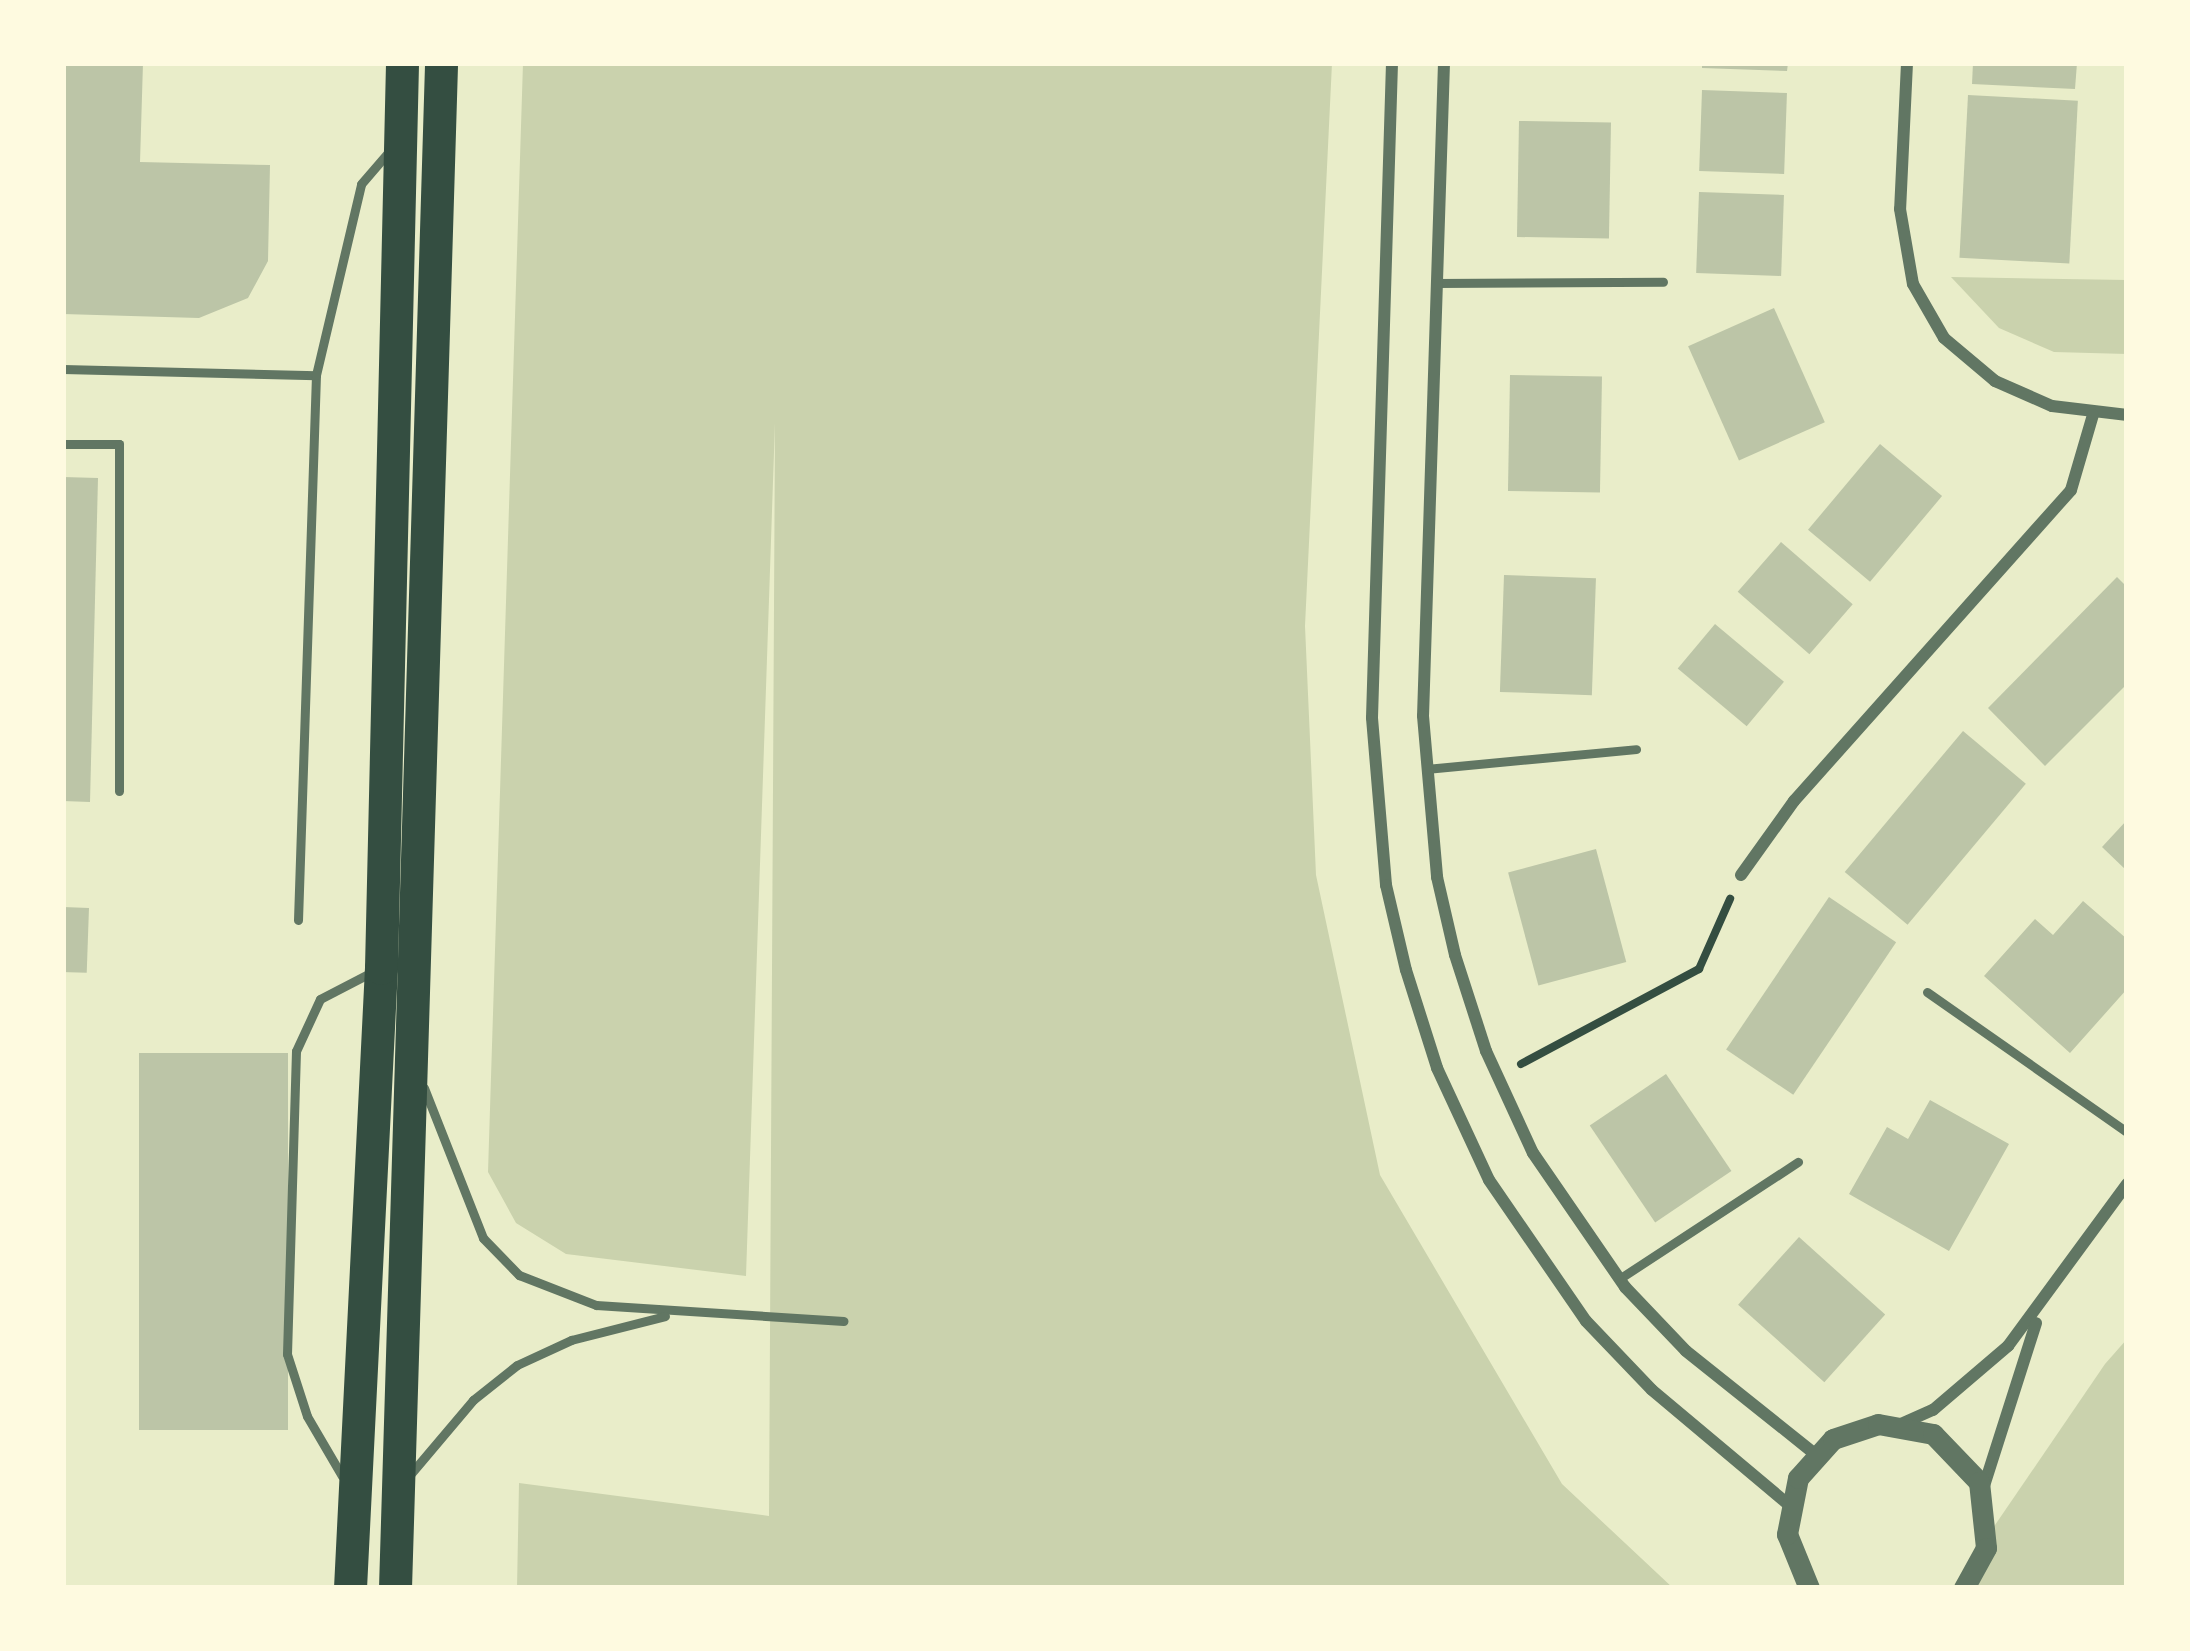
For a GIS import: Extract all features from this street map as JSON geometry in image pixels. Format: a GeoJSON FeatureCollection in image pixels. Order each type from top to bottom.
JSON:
{"type":"FeatureCollection","features":[{"type":"Feature","properties":{"kind":"highway"},"geometry":{"type":"LineString","coordinates":[[350,1588],[381,968],[402,63]]}},
{"type":"Feature","properties":{"kind":"highway"},"geometry":{"type":"LineString","coordinates":[[395,1588],[441,63]]}},
{"type":"Feature","properties":{"kind":"street"},"geometry":{"type":"LineString","coordinates":[[1392,63],[1372,718],[1386,885],[1406,970],[1437,1068],[1489,1180],[1586,1321],[1652,1390],[1789,1505]]}},
{"type":"Feature","properties":{"kind":"street"},"geometry":{"type":"LineString","coordinates":[[1444,63],[1426,770],[1455,955],[1498,1076],[1533,1153],[1619,1279],[1686,1351],[1815,1454]]}},
{"type":"Feature","properties":{"kind":"street"},"geometry":{"type":"LineString","coordinates":[[1907,63],[1900,209],[1913,284],[1944,338],[1995,381],[2093,415],[2127,415]]}},
{"type":"Feature","properties":{"kind":"street"},"geometry":{"type":"LineString","coordinates":[[1741,875],[1794,801],[2072,490],[2093,415]]}},
{"type":"Feature","properties":{"kind":"street"},"geometry":{"type":"LineString","coordinates":[[1809,1588],[1791,1549],[1789,1505],[1815,1454],[1854,1429],[1901,1424],[1974,1378],[2041,1310],[2127,1184]]}},
{"type":"Feature","properties":{"kind":"street"},"geometry":{"type":"LineString","coordinates":[[1964,1588],[1986,1547],[1982,1492],[2041,1310]]}},
{"type":"Feature","properties":{"kind":"street"},"geometry":{"type":"LineString","coordinates":[[1901,1424],[1960,1454],[1982,1492]]}},
{"type":"Feature","properties":{"kind":"lane"},"geometry":{"type":"LineString","coordinates":[[298,920],[316,375],[361,184],[401,141]]}},
{"type":"Feature","properties":{"kind":"lane"},"geometry":{"type":"LineString","coordinates":[[1436,283],[1663,282]]}},
{"type":"Feature","properties":{"kind":"lane"},"geometry":{"type":"LineString","coordinates":[[63,369],[316,375]]}},
{"type":"Feature","properties":{"kind":"lane"},"geometry":{"type":"LineString","coordinates":[[63,443],[119,444],[119,791]]}},
{"type":"Feature","properties":{"kind":"lane"},"geometry":{"type":"LineString","coordinates":[[1426,770],[1636,749]]}},
{"type":"Feature","properties":{"kind":"lane"},"geometry":{"type":"LineString","coordinates":[[353,1503],[296,1390],[287,1354],[296,1051],[320,999],[381,968]]}},
{"type":"Feature","properties":{"kind":"lane"},"geometry":{"type":"LineString","coordinates":[[1927,992],[2127,1132]]}},
{"type":"Feature","properties":{"kind":"lane"},"geometry":{"type":"LineString","coordinates":[[414,1060],[483,1238],[519,1275],[556,1294],[670,1315],[843,1321]]}},
{"type":"Feature","properties":{"kind":"lane"},"geometry":{"type":"LineString","coordinates":[[1619,1279],[1798,1162]]}},
{"type":"Feature","properties":{"kind":"lane"},"geometry":{"type":"LineString","coordinates":[[399,1488],[473,1400],[518,1366],[571,1340],[670,1315]]}},
{"type":"Feature","properties":{"kind":"path"},"geometry":{"type":"LineString","coordinates":[[1498,1076],[1699,969],[1741,875]]}},
{"type":"Feature","properties":{"kind":"green space"},"geometry":{"type":"Polygon","coordinates":[[[523,63],[1332,63],[1305,626],[1316,875],[1380,1175],[1562,1484],[1673,1588],[517,1588],[519,1483],[769,1516],[775,423],[746,1276],[566,1254],[516,1223],[488,1172],[523,63]]]}},
{"type":"Feature","properties":{"kind":"green space"},"geometry":{"type":"Polygon","coordinates":[[[1951,277],[2127,280],[2127,354],[2054,352],[1999,328],[1951,277]]]}},
{"type":"Feature","properties":{"kind":"green space"},"geometry":{"type":"Polygon","coordinates":[[[2127,1339],[2127,1588],[1952,1588],[2105,1364],[2127,1339]]]}},
{"type":"Feature","properties":{"kind":"building"},"geometry":{"type":"Polygon","coordinates":[[[63,63],[143,63],[140,162],[270,165],[268,261],[248,298],[199,318],[63,314],[63,63]]]}},
{"type":"Feature","properties":{"kind":"building"},"geometry":{"type":"Polygon","coordinates":[[[1702,63],[1788,63],[1787,71],[1702,68],[1702,63]]]}},
{"type":"Feature","properties":{"kind":"building"},"geometry":{"type":"Polygon","coordinates":[[[1973,63],[2077,63],[2075,89],[1972,84],[1973,63]]]}},
{"type":"Feature","properties":{"kind":"building"},"geometry":{"type":"Polygon","coordinates":[[[1702,90],[1787,93],[1784,174],[1699,171],[1702,90]]]}},
{"type":"Feature","properties":{"kind":"building"},"geometry":{"type":"Polygon","coordinates":[[[1968,95],[2078,101],[2069,264],[1959,258],[1968,95]]]}},
{"type":"Feature","properties":{"kind":"building"},"geometry":{"type":"Polygon","coordinates":[[[1519,121],[1611,123],[1609,239],[1517,237],[1519,121]]]}},
{"type":"Feature","properties":{"kind":"building"},"geometry":{"type":"Polygon","coordinates":[[[1699,192],[1784,195],[1781,276],[1696,273],[1699,192]]]}},
{"type":"Feature","properties":{"kind":"building"},"geometry":{"type":"Polygon","coordinates":[[[1774,308],[1825,422],[1739,460],[1688,346],[1774,308]]]}},
{"type":"Feature","properties":{"kind":"building"},"geometry":{"type":"Polygon","coordinates":[[[1510,375],[1602,377],[1600,493],[1508,491],[1510,375]]]}},
{"type":"Feature","properties":{"kind":"building"},"geometry":{"type":"Polygon","coordinates":[[[1880,444],[1942,496],[1870,582],[1808,530],[1880,444]]]}},
{"type":"Feature","properties":{"kind":"building"},"geometry":{"type":"Polygon","coordinates":[[[63,477],[98,478],[90,802],[63,801],[63,477]]]}},
{"type":"Feature","properties":{"kind":"building"},"geometry":{"type":"Polygon","coordinates":[[[1781,542],[1853,604],[1809,654],[1738,592],[1781,542]]]}},
{"type":"Feature","properties":{"kind":"building"},"geometry":{"type":"Polygon","coordinates":[[[1504,575],[1596,578],[1592,695],[1500,692],[1504,575]]]}},
{"type":"Feature","properties":{"kind":"building"},"geometry":{"type":"Polygon","coordinates":[[[2117,577],[2127,587],[2127,684],[2045,766],[1988,708],[2117,577]]]}},
{"type":"Feature","properties":{"kind":"building"},"geometry":{"type":"Polygon","coordinates":[[[1715,624],[1784,682],[1747,726],[1678,668],[1715,624]]]}},
{"type":"Feature","properties":{"kind":"building"},"geometry":{"type":"Polygon","coordinates":[[[1963,731],[2026,784],[1908,925],[1845,872],[1963,731]]]}},
{"type":"Feature","properties":{"kind":"building"},"geometry":{"type":"Polygon","coordinates":[[[2127,820],[2127,871],[2102,847],[2127,820]]]}},
{"type":"Feature","properties":{"kind":"building"},"geometry":{"type":"Polygon","coordinates":[[[1596,849],[1626,962],[1538,986],[1508,873],[1596,849]]]}},
{"type":"Feature","properties":{"kind":"building"},"geometry":{"type":"Polygon","coordinates":[[[1829,897],[1896,942],[1793,1095],[1726,1050],[1829,897]]]}},
{"type":"Feature","properties":{"kind":"building"},"geometry":{"type":"Polygon","coordinates":[[[2083,901],[2127,939],[2127,989],[2070,1053],[1984,976],[2035,919],[2053,935],[2083,901]]]}},
{"type":"Feature","properties":{"kind":"building"},"geometry":{"type":"Polygon","coordinates":[[[63,907],[89,908],[87,973],[63,972],[63,907]]]}},
{"type":"Feature","properties":{"kind":"building"},"geometry":{"type":"Polygon","coordinates":[[[139,1053],[288,1053],[288,1430],[139,1430],[139,1053]]]}},
{"type":"Feature","properties":{"kind":"building"},"geometry":{"type":"Polygon","coordinates":[[[1666,1074],[1731,1171],[1655,1222],[1590,1125],[1666,1074]]]}},
{"type":"Feature","properties":{"kind":"building"},"geometry":{"type":"Polygon","coordinates":[[[1930,1100],[2009,1144],[1949,1251],[1849,1194],[1887,1127],[1908,1139],[1930,1100]]]}},
{"type":"Feature","properties":{"kind":"building"},"geometry":{"type":"Polygon","coordinates":[[[1799,1237],[1885,1315],[1824,1382],[1738,1305],[1799,1237]]]}}]}
